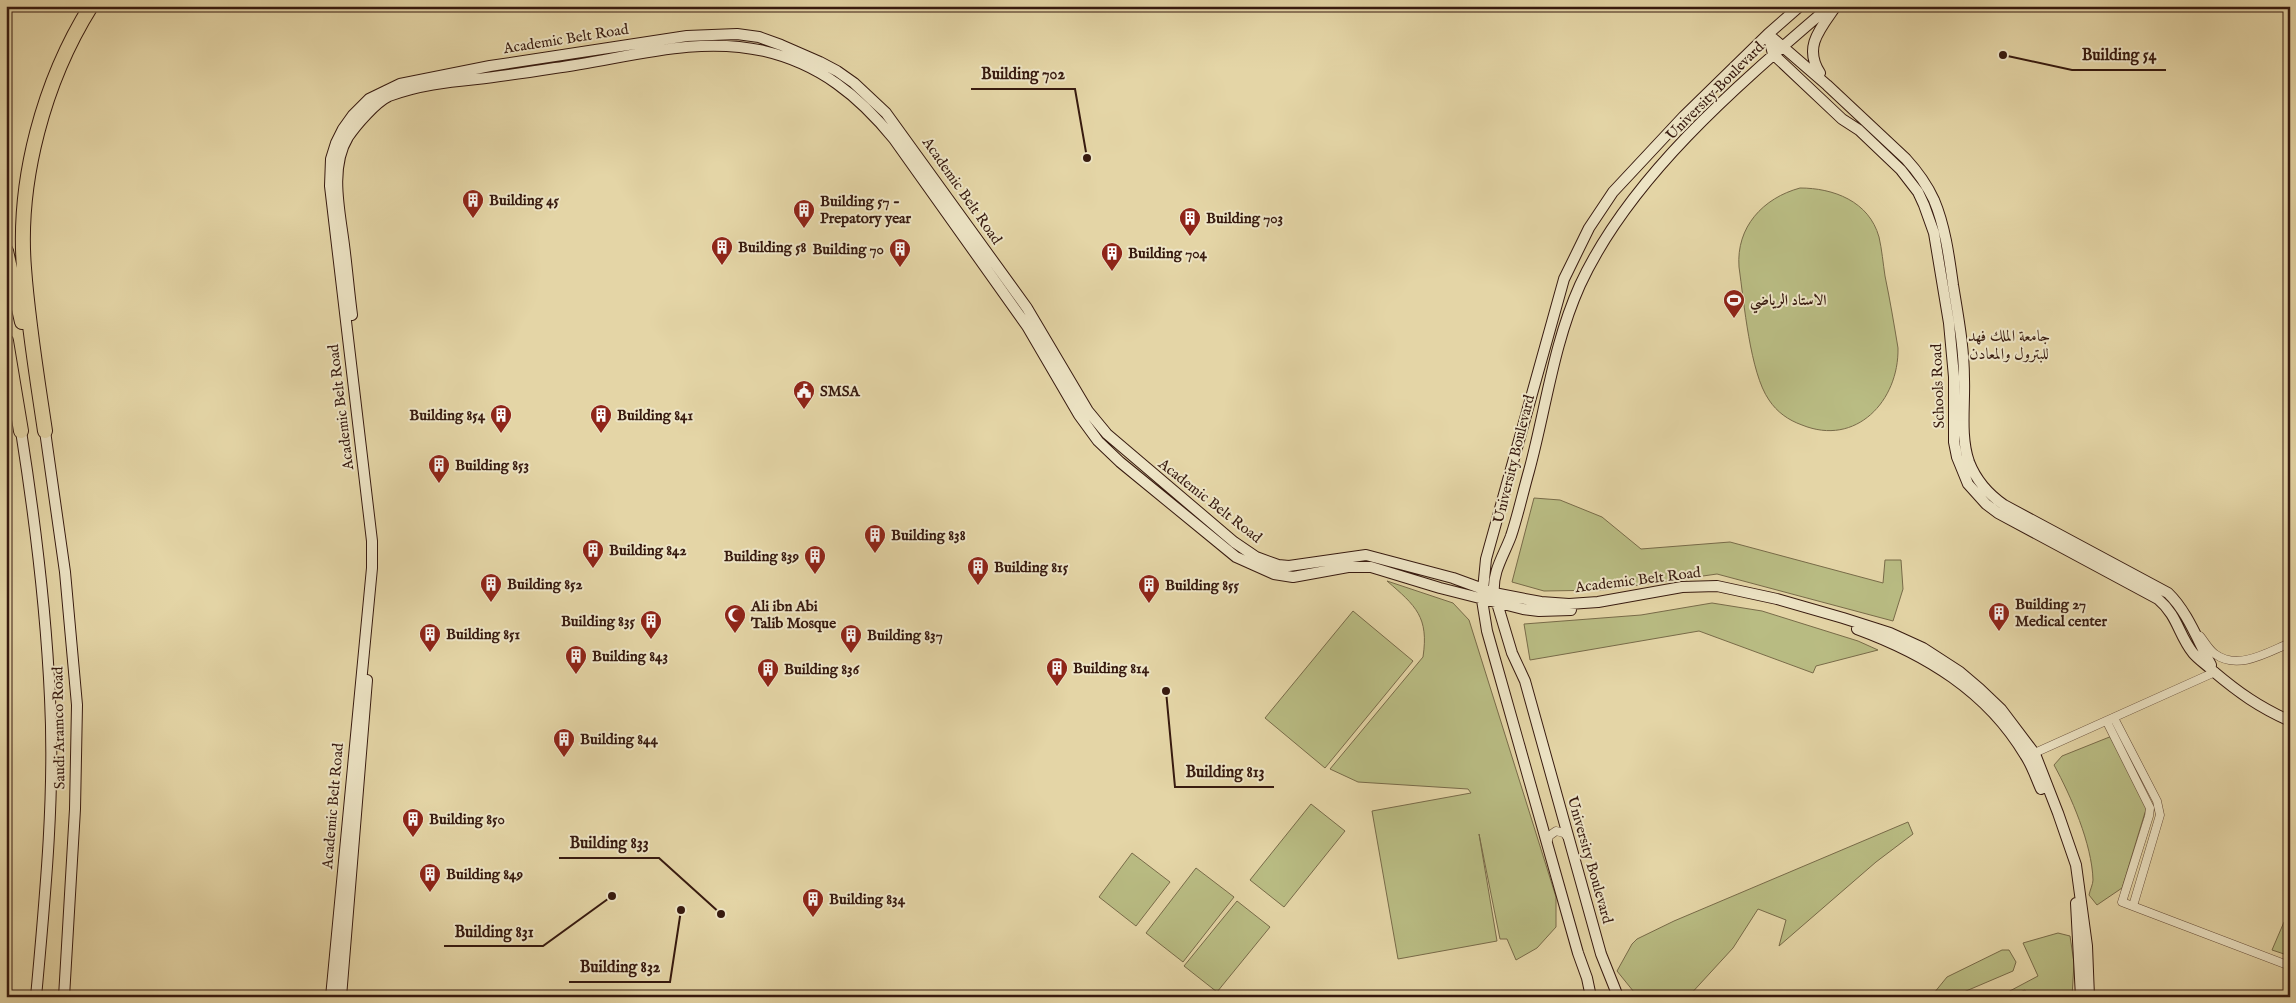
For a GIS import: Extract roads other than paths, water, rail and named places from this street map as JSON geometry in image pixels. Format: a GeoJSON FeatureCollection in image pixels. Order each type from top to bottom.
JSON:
{"type":"FeatureCollection","features":[{"type":"Feature","properties":{"kind":"highway"},"geometry":{"type":"LineString","coordinates":[[45,431],[24,267],[24,217],[31,158],[48,95],[91,6]]}},
{"type":"Feature","properties":{"kind":"highway"},"geometry":{"type":"LineString","coordinates":[[6,251],[45,431]]}},
{"type":"Feature","properties":{"kind":"highway"},"geometry":{"type":"LineString","coordinates":[[6,341],[21,431]]}},
{"type":"Feature","properties":{"kind":"street","name":"University Boulevard"},"geometry":{"type":"LineString","coordinates":[[1591,997],[1487,631],[1482,594],[1486,559],[1564,279],[1589,228],[1614,192],[1684,116],[1768,34],[1800,6]]}},
{"type":"Feature","properties":{"kind":"street","name":"University Boulevard"},"geometry":{"type":"LineString","coordinates":[[1621,997],[1617,994],[1601,954],[1525,681],[1512,653],[1495,598],[1493,584],[1511,536],[1530,468],[1554,360],[1580,286],[1621,217],[1646,183],[1715,109],[1773,54],[1830,6]]}},
{"type":"Feature","properties":{"kind":"street"},"geometry":{"type":"LineString","coordinates":[[1827,85],[1813,62],[1812,50],[1819,31],[1836,6]]}},
{"type":"Feature","properties":{"kind":"street","name":"Academic Belt Road"},"geometry":{"type":"LineString","coordinates":[[331,997],[372,568],[372,541],[329,174],[336,143],[353,115],[369,99],[400,84],[490,66],[687,36],[737,34],[759,37],[820,62],[865,92],[901,131],[1027,308],[1088,411],[1107,434],[1234,542],[1256,557],[1290,566],[1366,555],[1453,578],[1482,594]]}},
{"type":"Feature","properties":{"kind":"street"},"geometry":{"type":"LineString","coordinates":[[1768,34],[1784,46],[1906,159],[1916,170],[1933,198],[1948,254],[1960,331],[1964,370],[1966,449],[1974,474],[1993,497],[2004,505],[2168,593],[2183,610],[2194,636],[2215,672],[2030,755]]}},
{"type":"Feature","properties":{"kind":"street"},"geometry":{"type":"LineString","coordinates":[[1768,34],[1773,54]]}},
{"type":"Feature","properties":{"kind":"street","name":"Academic Belt Road"},"geometry":{"type":"LineString","coordinates":[[341,997],[378,553],[338,202],[339,162],[347,139],[363,118],[387,97],[424,85],[567,67],[682,47],[706,45],[741,47],[783,56],[802,64],[853,95],[894,139],[1025,324],[1079,415],[1098,441],[1120,462],[1222,546],[1248,564],[1274,574],[1293,577],[1348,567],[1371,567],[1495,598],[1569,604],[1649,594],[1682,587],[1717,586],[1762,595],[1890,632],[1960,672],[2000,709],[2030,755],[2058,813],[2076,865],[2087,946],[2089,997]]}},
{"type":"Feature","properties":{"kind":"street","name":"Schools Road"},"geometry":{"type":"LineString","coordinates":[[1773,54],[1842,119],[1858,130],[1901,170],[1918,192],[1934,234],[1949,322],[1954,378],[1954,442],[1962,470],[1972,489],[1986,504],[2011,521],[2158,599],[2175,616],[2187,644],[2194,654],[2253,703],[2290,721]]}},
{"type":"Feature","properties":{"kind":"street"},"geometry":{"type":"LineString","coordinates":[[1564,279],[1580,286]]}},
{"type":"Feature","properties":{"kind":"street","name":"Saudi Aramco Road"},"geometry":{"type":"LineString","coordinates":[[21,431],[39,547],[50,699],[50,819],[36,997]]}},
{"type":"Feature","properties":{"kind":"street","name":"Saudi Aramco Road"},"geometry":{"type":"LineString","coordinates":[[45,431],[65,572],[77,705],[76,809],[64,997]]}},
{"type":"Feature","properties":{"kind":"street"},"geometry":{"type":"LineString","coordinates":[[2187,618],[2215,654],[2232,660],[2250,659],[2290,643]]}},
{"type":"Feature","properties":{"kind":"street"},"geometry":{"type":"LineString","coordinates":[[2111,720],[2150,808],[2122,902],[2290,966]]}},
{"type":"Feature","properties":{"kind":"street"},"geometry":{"type":"LineString","coordinates":[[2111,720],[2157,802],[2160,815],[2132,906]]}},
{"type":"Feature","properties":{"kind":"street","name":"Academic Belt Road"},"geometry":{"type":"LineString","coordinates":[[2030,755],[2061,833],[2069,861],[2075,895],[2081,997]]}},
{"type":"Feature","properties":{"kind":"street"},"geometry":{"type":"LineString","coordinates":[[1547,846],[1549,836],[1556,831],[1564,834],[1569,839]]}},
{"type":"Feature","properties":{"kind":"place","name":"Building 54"},"geometry":{"type":"Point","coordinates":[2003,55]}},
{"type":"Feature","properties":{"kind":"place","name":"Building 702"},"geometry":{"type":"Point","coordinates":[1087,158]}},
{"type":"Feature","properties":{"kind":"place","name":"Building 45"},"geometry":{"type":"Point","coordinates":[473,219]}},
{"type":"Feature","properties":{"kind":"place","name":"Building 57 - Prepatory year"},"geometry":{"type":"Point","coordinates":[804,229]}},
{"type":"Feature","properties":{"kind":"place","name":"Building 703"},"geometry":{"type":"Point","coordinates":[1190,237]}},
{"type":"Feature","properties":{"kind":"place","name":"Building 58"},"geometry":{"type":"Point","coordinates":[722,266]}},
{"type":"Feature","properties":{"kind":"place","name":"Building 70"},"geometry":{"type":"Point","coordinates":[900,268]}},
{"type":"Feature","properties":{"kind":"place","name":"Building 704"},"geometry":{"type":"Point","coordinates":[1112,272]}},
{"type":"Feature","properties":{"kind":"place","name":"الاستاد الرياضي"},"geometry":{"type":"Point","coordinates":[1734,319]}},
{"type":"Feature","properties":{"kind":"place","name":"SMSA"},"geometry":{"type":"Point","coordinates":[804,410]}},
{"type":"Feature","properties":{"kind":"place","name":"Building 854"},"geometry":{"type":"Point","coordinates":[501,434]}},
{"type":"Feature","properties":{"kind":"place","name":"Building 841"},"geometry":{"type":"Point","coordinates":[601,434]}},
{"type":"Feature","properties":{"kind":"place","name":"Building 853"},"geometry":{"type":"Point","coordinates":[439,484]}},
{"type":"Feature","properties":{"kind":"place","name":"Building 838"},"geometry":{"type":"Point","coordinates":[875,554]}},
{"type":"Feature","properties":{"kind":"place","name":"Building 842"},"geometry":{"type":"Point","coordinates":[593,569]}},
{"type":"Feature","properties":{"kind":"place","name":"Building 839"},"geometry":{"type":"Point","coordinates":[815,575]}},
{"type":"Feature","properties":{"kind":"place","name":"Building 815"},"geometry":{"type":"Point","coordinates":[978,586]}},
{"type":"Feature","properties":{"kind":"place","name":"Building 852"},"geometry":{"type":"Point","coordinates":[491,603]}},
{"type":"Feature","properties":{"kind":"place","name":"Building 855"},"geometry":{"type":"Point","coordinates":[1149,604]}},
{"type":"Feature","properties":{"kind":"place","name":"Building 27 Medical center"},"geometry":{"type":"Point","coordinates":[1999,632]}},
{"type":"Feature","properties":{"kind":"place","name":"Ali ibn Abi Talib Mosque"},"geometry":{"type":"Point","coordinates":[735,634]}},
{"type":"Feature","properties":{"kind":"place","name":"Building 835"},"geometry":{"type":"Point","coordinates":[651,640]}},
{"type":"Feature","properties":{"kind":"place","name":"Building 851"},"geometry":{"type":"Point","coordinates":[430,653]}},
{"type":"Feature","properties":{"kind":"place","name":"Building 837"},"geometry":{"type":"Point","coordinates":[851,654]}},
{"type":"Feature","properties":{"kind":"place","name":"Building 843"},"geometry":{"type":"Point","coordinates":[576,675]}},
{"type":"Feature","properties":{"kind":"place","name":"Building 814"},"geometry":{"type":"Point","coordinates":[1057,687]}},
{"type":"Feature","properties":{"kind":"place","name":"Building 836"},"geometry":{"type":"Point","coordinates":[768,688]}},
{"type":"Feature","properties":{"kind":"place","name":"Building 813"},"geometry":{"type":"Point","coordinates":[1166,691]}},
{"type":"Feature","properties":{"kind":"place","name":"Building 844"},"geometry":{"type":"Point","coordinates":[564,758]}},
{"type":"Feature","properties":{"kind":"place","name":"Building 850"},"geometry":{"type":"Point","coordinates":[413,838]}},
{"type":"Feature","properties":{"kind":"place","name":"Building 849"},"geometry":{"type":"Point","coordinates":[430,893]}},
{"type":"Feature","properties":{"kind":"place","name":"Building 831"},"geometry":{"type":"Point","coordinates":[612,896]}},
{"type":"Feature","properties":{"kind":"place","name":"Building 832"},"geometry":{"type":"Point","coordinates":[681,910]}},
{"type":"Feature","properties":{"kind":"place","name":"Building 833"},"geometry":{"type":"Point","coordinates":[721,914]}},
{"type":"Feature","properties":{"kind":"place","name":"Building 834"},"geometry":{"type":"Point","coordinates":[813,918]}},
{"type":"Feature","properties":{"kind":"district","name":"جامعة الملك فهد للبترول والمعادن"},"geometry":{"type":"Point","coordinates":[2009,346]}}]}
